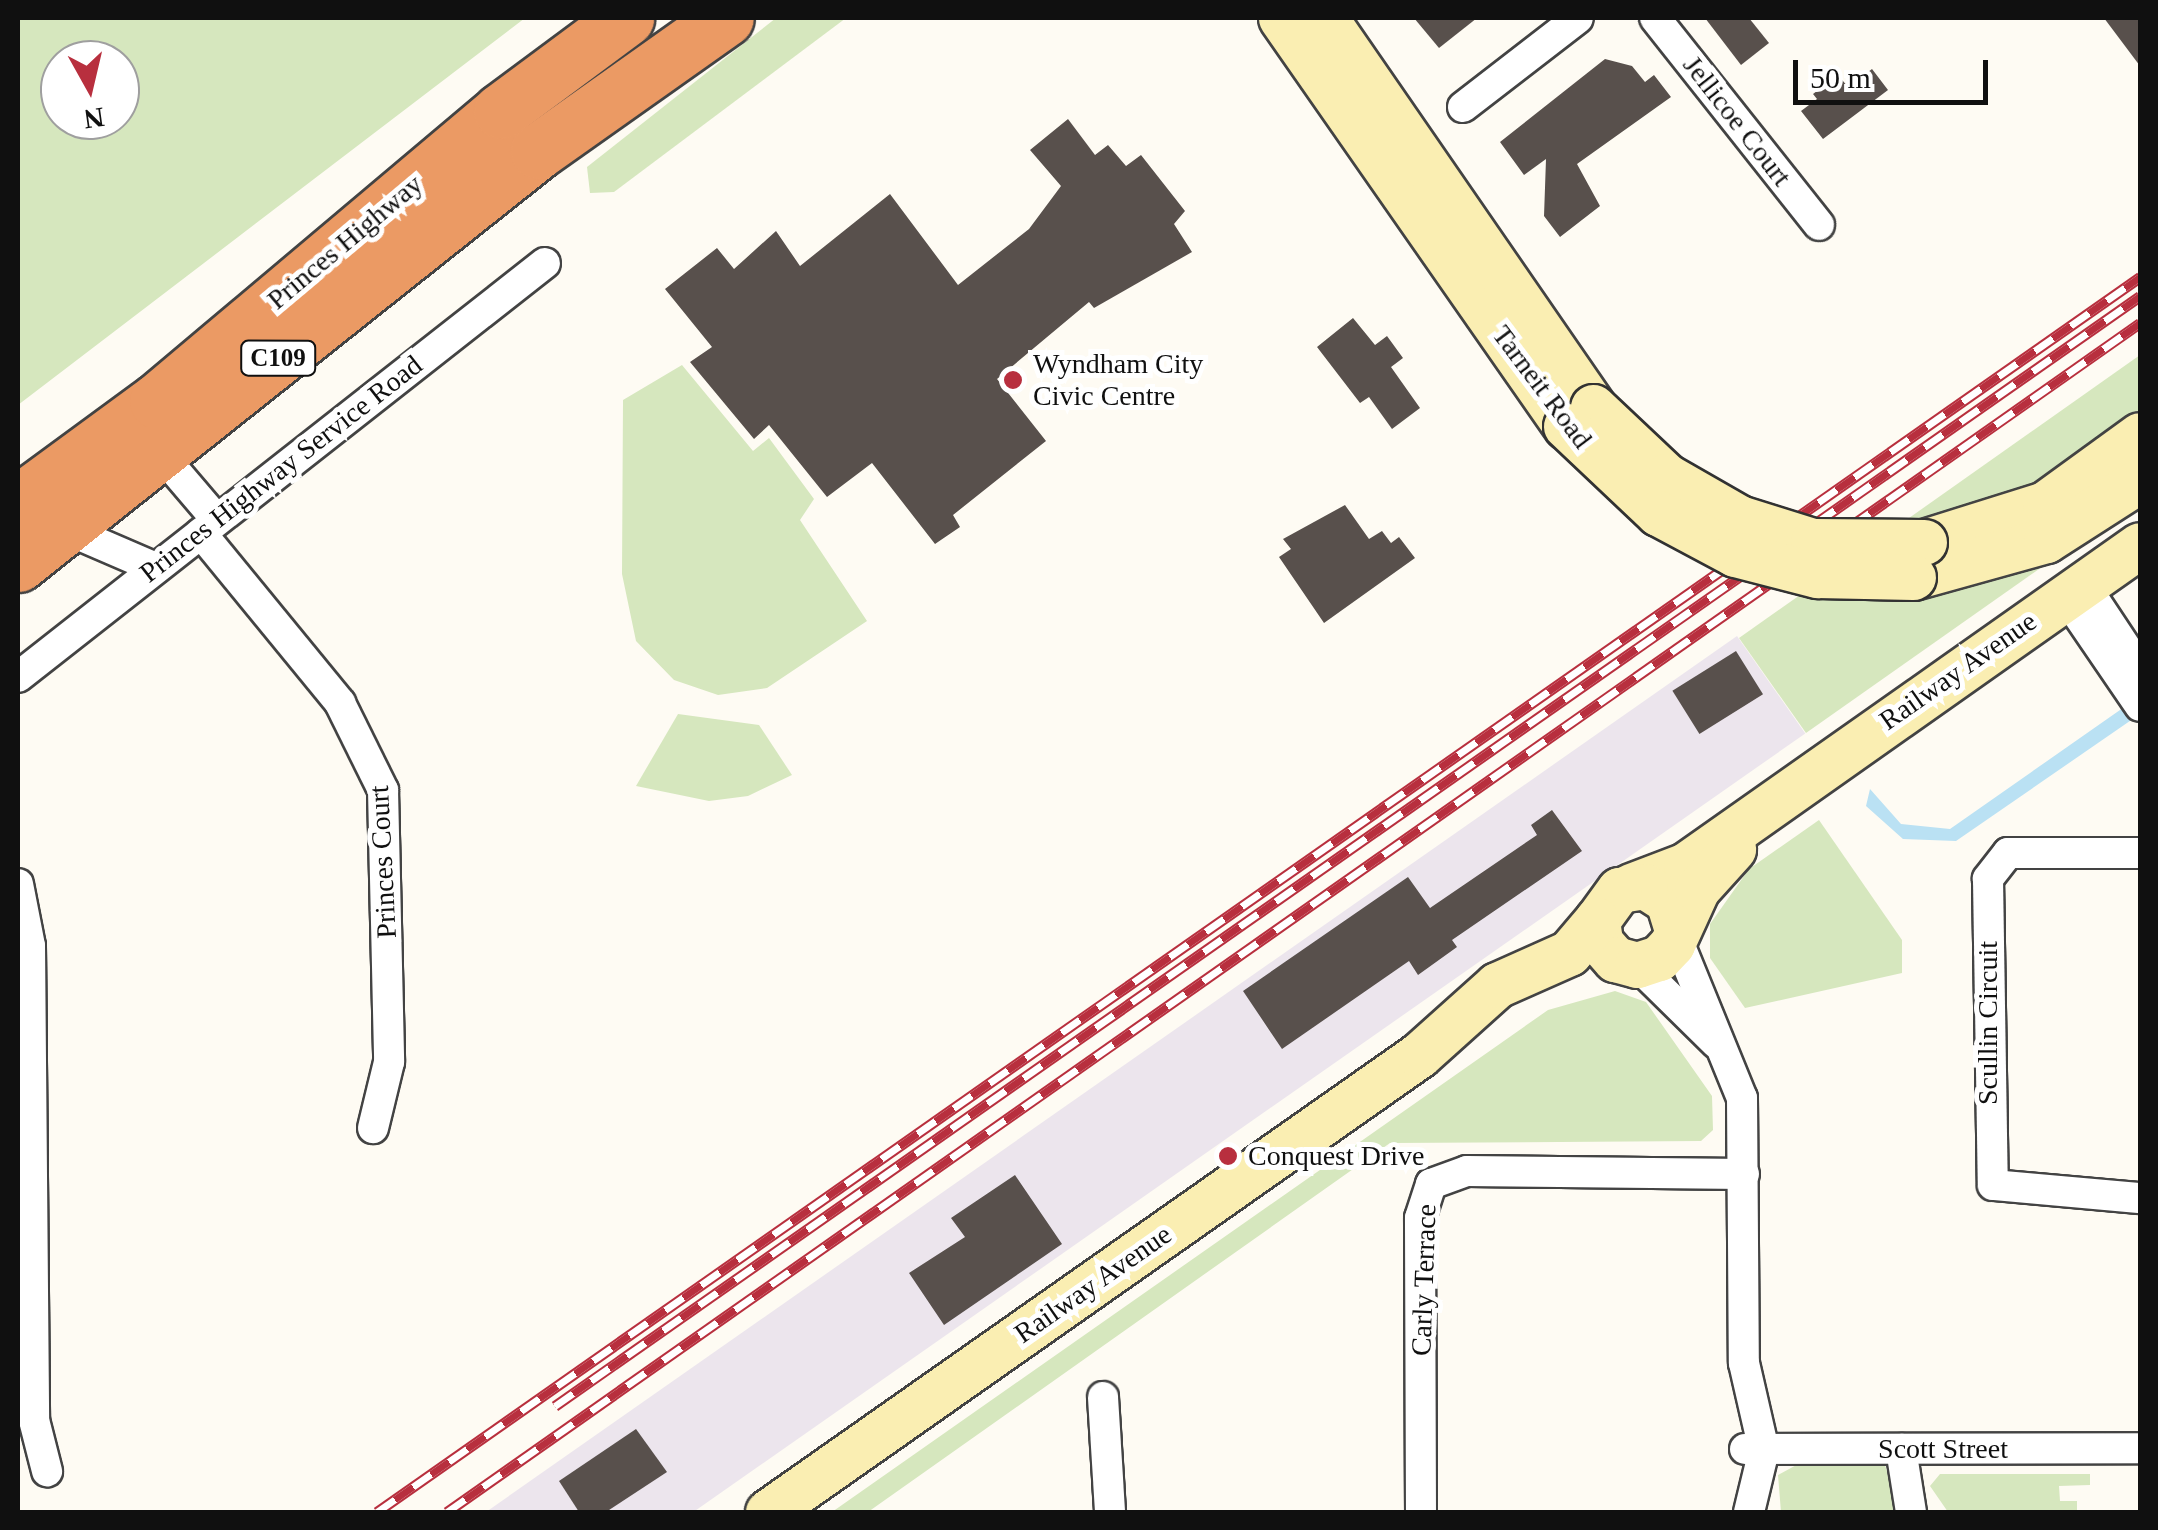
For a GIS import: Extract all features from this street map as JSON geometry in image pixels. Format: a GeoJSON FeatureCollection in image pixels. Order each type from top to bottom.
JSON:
{"type":"FeatureCollection","features":[{"type":"Feature","properties":{"kind":"highway","name":"Princes Highway"},"geometry":{"type":"LineString","coordinates":[[18,564],[40,515],[83,456],[501,110],[626,18]]}},
{"type":"Feature","properties":{"kind":"highway","name":"Princes Highway"},"geometry":{"type":"LineString","coordinates":[[40,515],[159,452],[538,152],[726,18]]}},
{"type":"Feature","properties":{"kind":"highway"},"geometry":{"type":"LineString","coordinates":[[501,110],[538,152]]}},
{"type":"Feature","properties":{"kind":"highway"},"geometry":{"type":"LineString","coordinates":[[83,456],[159,452]]}},
{"type":"Feature","properties":{"kind":"street","name":"Tarneit Road"},"geometry":{"type":"LineString","coordinates":[[1281,18],[1580,417],[1658,513],[1736,554],[1817,575],[2046,540],[2140,480]]}},
{"type":"Feature","properties":{"kind":"street","name":"Tarneit Road"},"geometry":{"type":"LineString","coordinates":[[1325,18],[1580,417]]}},
{"type":"Feature","properties":{"kind":"street"},"geometry":{"type":"LineString","coordinates":[[1463,107],[1578,18]]}},
{"type":"Feature","properties":{"kind":"street","name":"Jellicoe Court"},"geometry":{"type":"LineString","coordinates":[[1655,18],[1819,225]]}},
{"type":"Feature","properties":{"kind":"street","name":"Princes Highway Service Road"},"geometry":{"type":"LineString","coordinates":[[18,677],[545,262]]}},
{"type":"Feature","properties":{"kind":"street","name":"Tarneit Road"},"geometry":{"type":"LineString","coordinates":[[1918,559],[2046,504],[2140,435]]}},
{"type":"Feature","properties":{"kind":"street"},"geometry":{"type":"LineString","coordinates":[[159,452],[209,526]]}},
{"type":"Feature","properties":{"kind":"street"},"geometry":{"type":"LineString","coordinates":[[40,515],[156,568]]}},
{"type":"Feature","properties":{"kind":"street","name":"Princes Court"},"geometry":{"type":"LineString","coordinates":[[209,526],[340,703],[383,790],[389,1062],[373,1128]]}},
{"type":"Feature","properties":{"kind":"street","name":"Railway Avenue"},"geometry":{"type":"LineString","coordinates":[[1632,886],[1686,866],[2140,545]]}},
{"type":"Feature","properties":{"kind":"street"},"geometry":{"type":"LineString","coordinates":[[2074,590],[2140,668]]}},
{"type":"Feature","properties":{"kind":"street"},"geometry":{"type":"LineString","coordinates":[[2074,590],[2140,706]]}},
{"type":"Feature","properties":{"kind":"street","name":"Railway Avenue"},"geometry":{"type":"LineString","coordinates":[[1676,930],[1697,889],[1777,798]]}},
{"type":"Feature","properties":{"kind":"street","name":"Scullin Circuit"},"geometry":{"type":"LineString","coordinates":[[2140,853],[2008,853],[1988,879],[1993,1184],[2140,1198]]}},
{"type":"Feature","properties":{"kind":"street"},"geometry":{"type":"LineString","coordinates":[[18,884],[30,946],[34,1420],[46,1471]]}},
{"type":"Feature","properties":{"kind":"street"},"geometry":{"type":"LineString","coordinates":[[1731,1060],[1631,965],[1600,942],[1596,920],[1608,897],[1632,886],[1668,901],[1676,930],[1731,1060],[1742,1098],[1744,1362],[1755,1449],[1749,1512]]}},
{"type":"Feature","properties":{"kind":"street","name":"Railway Avenue"},"geometry":{"type":"LineString","coordinates":[[1419,1055],[1480,996],[1569,953],[1596,920]]}},
{"type":"Feature","properties":{"kind":"street"},"geometry":{"type":"LineString","coordinates":[[1631,965],[1659,958],[1676,930]]}},
{"type":"Feature","properties":{"kind":"street","name":"Railway Avenue"},"geometry":{"type":"LineString","coordinates":[[768,1512],[1419,1055],[1536,995],[1631,965]]}},
{"type":"Feature","properties":{"kind":"street","name":"Carly Terrace"},"geometry":{"type":"LineString","coordinates":[[1421,1512],[1420,1218],[1431,1184],[1467,1172],[1744,1174]]}},
{"type":"Feature","properties":{"kind":"street"},"geometry":{"type":"LineString","coordinates":[[1103,1396],[1110,1512]]}},
{"type":"Feature","properties":{"kind":"street","name":"Scott Street"},"geometry":{"type":"LineString","coordinates":[[1755,1449],[2140,1448]]}},
{"type":"Feature","properties":{"kind":"street"},"geometry":{"type":"LineString","coordinates":[[1738,1512],[1755,1449]]}},
{"type":"Feature","properties":{"kind":"street"},"geometry":{"type":"LineString","coordinates":[[1901,1449],[1911,1512]]}},
{"type":"Feature","properties":{"kind":"shaded area"},"geometry":{"type":"Polygon","coordinates":[[[1737,636],[1805,733],[693,1512],[488,1511],[1737,636]]]}},
{"type":"Feature","properties":{"kind":"green space"},"geometry":{"type":"Polygon","coordinates":[[[18,18],[525,18],[18,405],[18,18]]]}},
{"type":"Feature","properties":{"kind":"green space"},"geometry":{"type":"Polygon","coordinates":[[[776,18],[846,18],[614,192],[590,193],[587,167],[776,18]]]}},
{"type":"Feature","properties":{"kind":"green space"},"geometry":{"type":"Polygon","coordinates":[[[2140,355],[2140,498],[1806,733],[1739,638],[2140,355]]]}},
{"type":"Feature","properties":{"kind":"green space"},"geometry":{"type":"Polygon","coordinates":[[[682,365],[753,451],[769,438],[814,499],[800,520],[867,621],[767,688],[718,695],[674,680],[636,641],[622,574],[623,400],[682,365]]]}},
{"type":"Feature","properties":{"kind":"green space"},"geometry":{"type":"Polygon","coordinates":[[[678,714],[759,725],[792,775],[748,796],[709,801],[636,786],[678,714]]]}},
{"type":"Feature","properties":{"kind":"green space"},"geometry":{"type":"Polygon","coordinates":[[[1819,820],[1902,940],[1902,973],[1745,1008],[1710,958],[1710,924],[1749,869],[1819,820]]]}},
{"type":"Feature","properties":{"kind":"green space"},"geometry":{"type":"Polygon","coordinates":[[[1615,991],[1646,1002],[1712,1096],[1713,1130],[1701,1141],[1390,1143],[868,1512],[832,1512],[1548,1010],[1615,991]]]}},
{"type":"Feature","properties":{"kind":"green space"},"geometry":{"type":"Polygon","coordinates":[[[1802,1462],[1884,1462],[1900,1512],[1781,1512],[1778,1475],[1802,1462]]]}},
{"type":"Feature","properties":{"kind":"green space"},"geometry":{"type":"Polygon","coordinates":[[[1940,1474],[2090,1474],[2090,1485],[2059,1486],[2060,1501],[2077,1501],[2077,1512],[1948,1512],[1930,1486],[1940,1474]]]}},
{"type":"Feature","properties":{"kind":"water"},"geometry":{"type":"Polygon","coordinates":[[[2140,696],[2140,714],[1956,841],[1903,839],[1866,806],[1870,789],[1901,824],[1950,829],[2140,696]]]}},
{"type":"Feature","properties":{"kind":"building"},"geometry":{"type":"Polygon","coordinates":[[[1414,18],[1477,18],[1439,48],[1414,18]]]}},
{"type":"Feature","properties":{"kind":"building"},"geometry":{"type":"Polygon","coordinates":[[[1705,18],[1749,18],[1769,43],[1741,65],[1705,18]]]}},
{"type":"Feature","properties":{"kind":"building"},"geometry":{"type":"Polygon","coordinates":[[[2104,18],[2140,18],[2140,66],[2104,18]]]}},
{"type":"Feature","properties":{"kind":"building"},"geometry":{"type":"Polygon","coordinates":[[[1605,59],[1632,66],[1645,82],[1654,75],[1671,97],[1577,164],[1600,206],[1560,237],[1544,216],[1546,159],[1524,175],[1500,142],[1605,59]]]}},
{"type":"Feature","properties":{"kind":"building"},"geometry":{"type":"Polygon","coordinates":[[[1872,69],[1888,90],[1823,139],[1801,111],[1817,99],[1813,94],[1838,75],[1848,87],[1872,69]]]}},
{"type":"Feature","properties":{"kind":"building"},"geometry":{"type":"Polygon","coordinates":[[[1068,119],[1095,155],[1108,145],[1126,166],[1141,155],[1185,211],[1174,224],[1192,252],[1094,308],[1089,302],[997,379],[1046,441],[953,515],[960,527],[935,544],[872,463],[827,497],[769,425],[754,439],[690,362],[712,347],[665,289],[717,248],[734,269],[776,231],[800,266],[890,194],[958,285],[1029,229],[1061,186],[1030,150],[1068,119]]]}},
{"type":"Feature","properties":{"kind":"building"},"geometry":{"type":"Polygon","coordinates":[[[1353,318],[1375,345],[1387,336],[1403,358],[1391,367],[1420,408],[1392,429],[1369,397],[1360,403],[1317,347],[1353,318]]]}},
{"type":"Feature","properties":{"kind":"building"},"geometry":{"type":"Polygon","coordinates":[[[1345,505],[1369,539],[1382,531],[1391,543],[1399,537],[1415,558],[1324,623],[1279,557],[1291,549],[1283,539],[1345,505]]]}},
{"type":"Feature","properties":{"kind":"building"},"geometry":{"type":"Polygon","coordinates":[[[1736,651],[1763,694],[1699,734],[1672,691],[1736,651]]]}},
{"type":"Feature","properties":{"kind":"building"},"geometry":{"type":"Polygon","coordinates":[[[1552,810],[1582,851],[1452,940],[1457,947],[1418,975],[1409,961],[1282,1049],[1243,991],[1408,877],[1430,908],[1537,835],[1531,825],[1552,810]]]}},
{"type":"Feature","properties":{"kind":"building"},"geometry":{"type":"Polygon","coordinates":[[[1015,1175],[1062,1244],[944,1325],[909,1273],[965,1237],[951,1218],[1015,1175]]]}},
{"type":"Feature","properties":{"kind":"building"},"geometry":{"type":"Polygon","coordinates":[[[636,1429],[667,1472],[606,1512],[579,1512],[559,1481],[636,1429]]]}},
{"type":"Feature","properties":{"kind":"railway"},"geometry":{"type":"LineString","coordinates":[[377,1512],[2140,277]]}},
{"type":"Feature","properties":{"kind":"railway"},"geometry":{"type":"LineString","coordinates":[[555,1406],[2140,296]]}},
{"type":"Feature","properties":{"kind":"railway"},"geometry":{"type":"LineString","coordinates":[[447,1512],[2140,323]]}},
{"type":"Feature","properties":{"kind":"place","name":"Wyndham City Civic Centre"},"geometry":{"type":"Point","coordinates":[1013,380]}},
{"type":"Feature","properties":{"kind":"place","name":"Conquest Drive"},"geometry":{"type":"Point","coordinates":[1228,1156]}}]}
